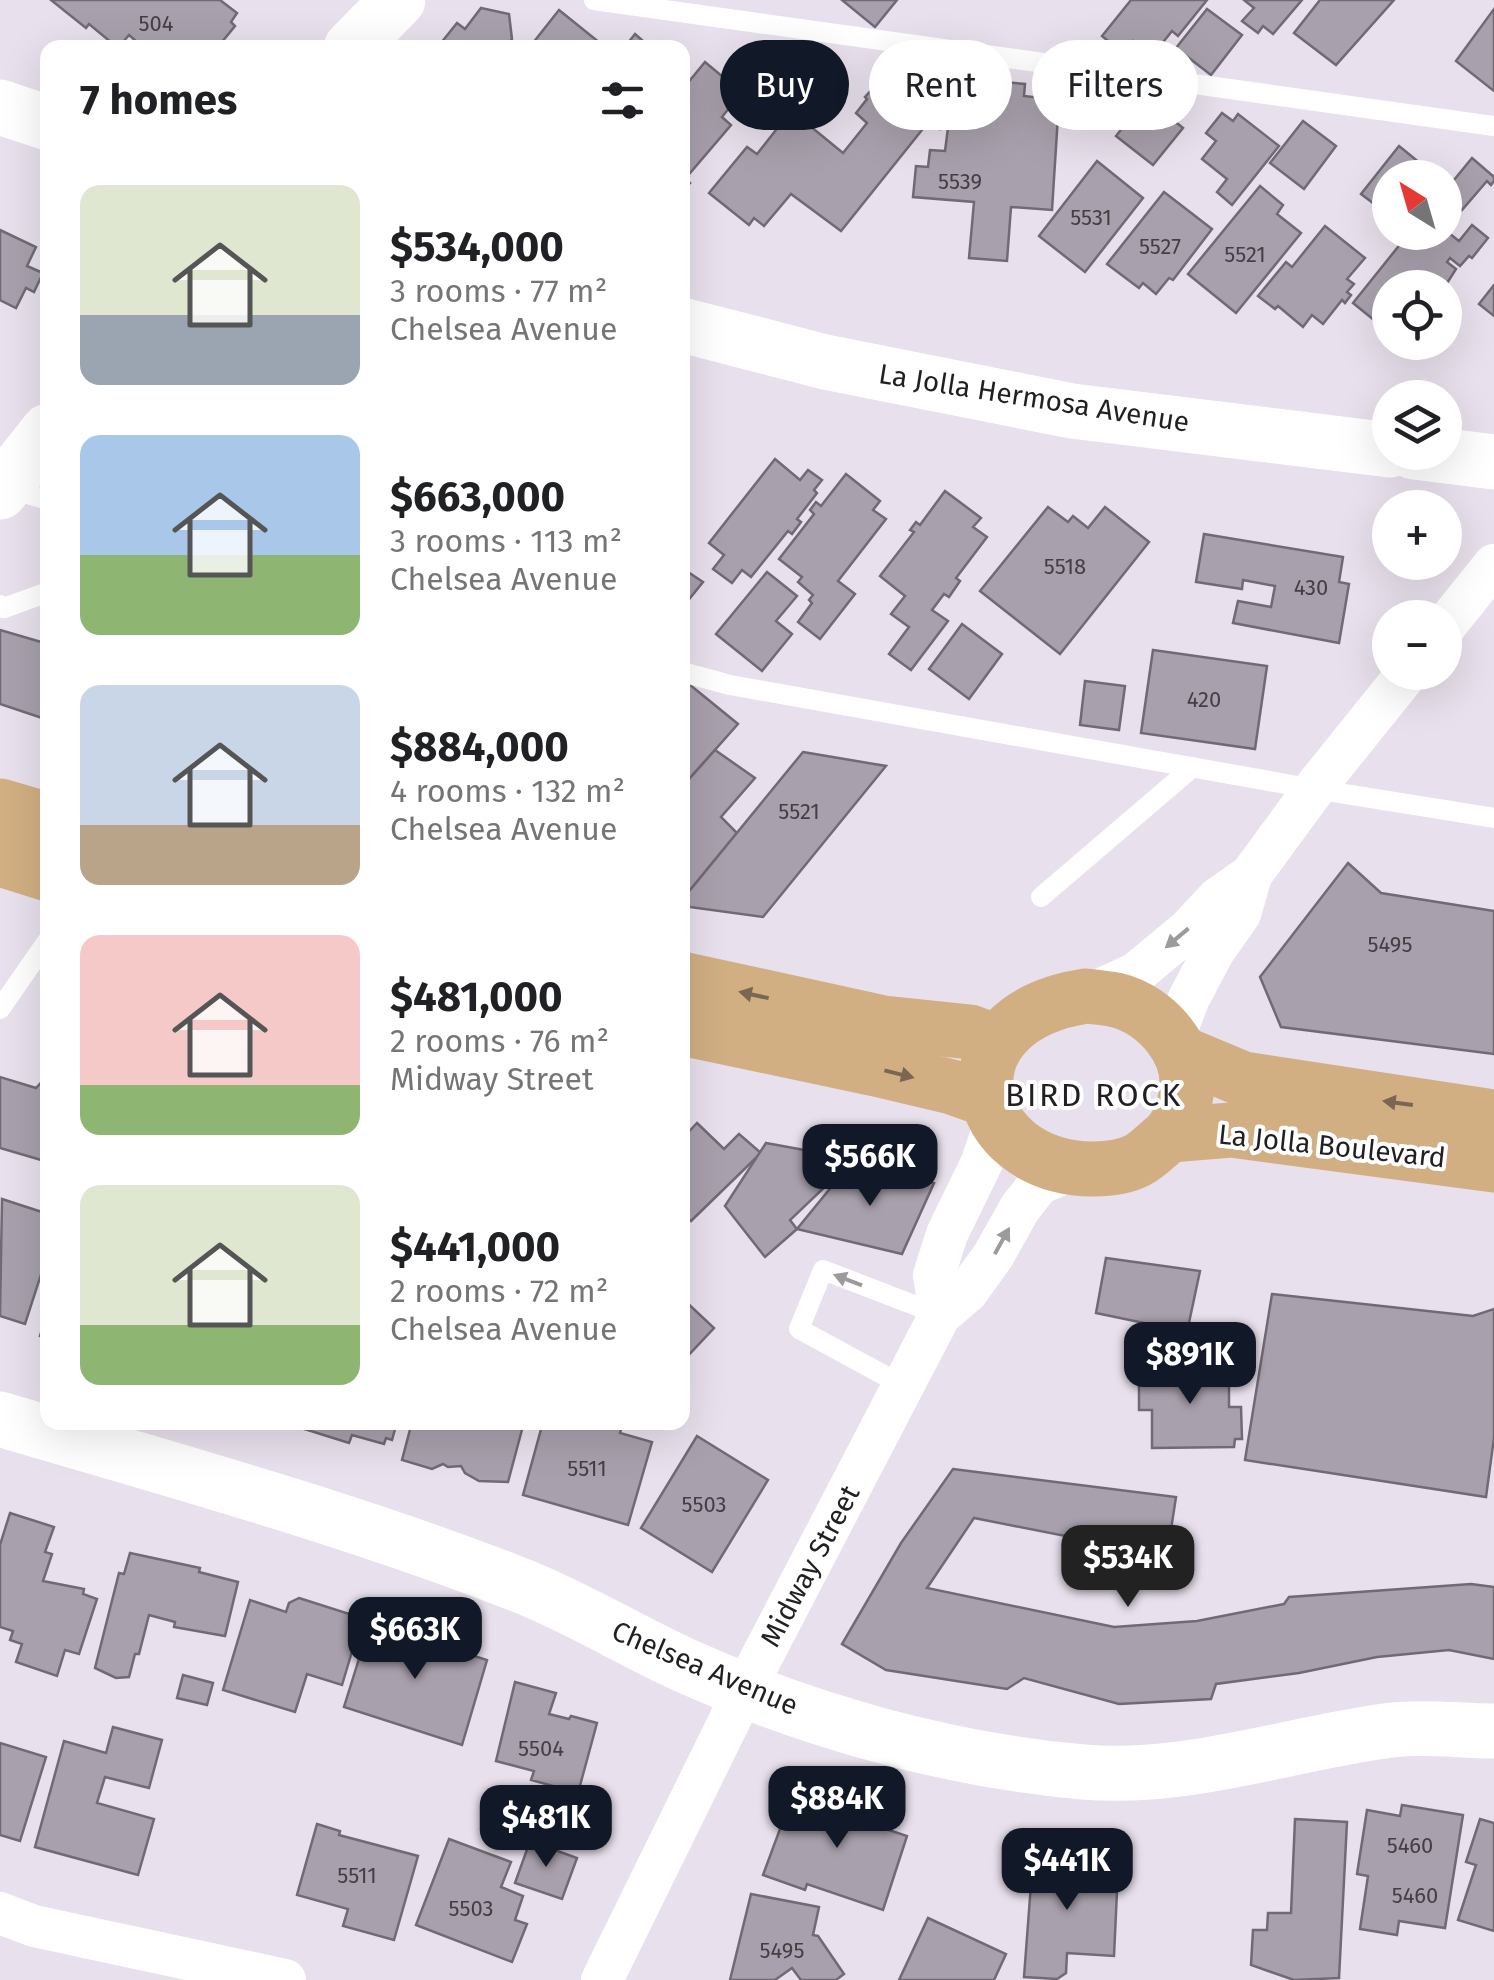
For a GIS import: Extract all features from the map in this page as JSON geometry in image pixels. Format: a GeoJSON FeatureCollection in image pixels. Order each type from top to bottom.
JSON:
{"type":"FeatureCollection","features":[{"type":"Feature","properties":{"kind":"main road"},"geometry":{"type":"LineString","coordinates":[[0,806],[40,818]]}},
{"type":"Feature","properties":{"kind":"main road"},"geometry":{"type":"LineString","coordinates":[[0,859],[40,872]]}},
{"type":"Feature","properties":{"kind":"main road"},"geometry":{"type":"LineString","coordinates":[[690,981],[884,1023],[970,1032],[997,1042]]}},
{"type":"Feature","properties":{"kind":"main road"},"geometry":{"type":"LineString","coordinates":[[1086,996],[1119,1000],[1144,1013],[1178,1046],[1189,1082],[1184,1108],[1170,1136],[1136,1162],[1108,1168],[1076,1168],[1033,1153],[1010,1135],[991,1108],[984,1078],[988,1057],[997,1042],[1021,1019],[1054,1001],[1086,996]]}},
{"type":"Feature","properties":{"kind":"main road"},"geometry":{"type":"LineString","coordinates":[[690,1030],[952,1087],[991,1108]]}},
{"type":"Feature","properties":{"kind":"main road","name":"La Jolla Boulevard"},"geometry":{"type":"LineString","coordinates":[[1178,1046],[1243,1079],[1494,1117]]}},
{"type":"Feature","properties":{"kind":"main road","name":"La Jolla Boulevard"},"geometry":{"type":"LineString","coordinates":[[1170,1136],[1231,1130],[1494,1166]]}},
{"type":"Feature","properties":{"kind":"street"},"geometry":{"type":"LineString","coordinates":[[360,40],[398,0]]}},
{"type":"Feature","properties":{"kind":"street"},"geometry":{"type":"LineString","coordinates":[[0,107],[40,120]]}},
{"type":"Feature","properties":{"kind":"street","name":"La Jolla Hermosa Avenue"},"geometry":{"type":"LineString","coordinates":[[690,327],[825,362],[1072,410],[1372,448]]}},
{"type":"Feature","properties":{"kind":"street"},"geometry":{"type":"LineString","coordinates":[[17,493],[40,447]]}},
{"type":"Feature","properties":{"kind":"street"},"geometry":{"type":"LineString","coordinates":[[1462,458],[1494,462]]}},
{"type":"Feature","properties":{"kind":"street"},"geometry":{"type":"LineString","coordinates":[[1462,605],[1494,566]]}},
{"type":"Feature","properties":{"kind":"street"},"geometry":{"type":"LineString","coordinates":[[1086,996],[1134,974],[1188,931],[1217,899],[1251,875],[1394,690]]}},
{"type":"Feature","properties":{"kind":"street"},"geometry":{"type":"LineString","coordinates":[[1178,1046],[1189,998],[1214,951],[1240,914],[1251,875]]}},
{"type":"Feature","properties":{"kind":"street","name":"Midway Street"},"geometry":{"type":"LineString","coordinates":[[940,1314],[934,1275],[947,1234],[982,1162],[991,1108]]}},
{"type":"Feature","properties":{"kind":"street","name":"Midway Street"},"geometry":{"type":"LineString","coordinates":[[602,1980],[744,1690],[940,1314],[967,1292],[1020,1208],[1040,1184],[1076,1168]]}},
{"type":"Feature","properties":{"kind":"street","name":"Chelsea Avenue"},"geometry":{"type":"LineString","coordinates":[[0,1419],[359,1526],[526,1587],[744,1690],[942,1750],[1085,1772],[1186,1770],[1395,1730],[1494,1731]]}},
{"type":"Feature","properties":{"kind":"street"},"geometry":{"type":"LineString","coordinates":[[0,1913],[34,1926],[285,1980]]}},
{"type":"Feature","properties":{"kind":"lane"},"geometry":{"type":"LineString","coordinates":[[594,0],[1494,126]]}},
{"type":"Feature","properties":{"kind":"lane"},"geometry":{"type":"LineString","coordinates":[[0,606],[40,595]]}},
{"type":"Feature","properties":{"kind":"lane"},"geometry":{"type":"LineString","coordinates":[[690,674],[730,685],[1192,768],[1494,818]]}},
{"type":"Feature","properties":{"kind":"lane"},"geometry":{"type":"LineString","coordinates":[[1040,897],[1192,768]]}},
{"type":"Feature","properties":{"kind":"lane"},"geometry":{"type":"LineString","coordinates":[[0,1009],[40,952]]}},
{"type":"Feature","properties":{"kind":"lane"},"geometry":{"type":"LineString","coordinates":[[904,1386],[799,1329],[822,1270],[940,1314]]}},
{"type":"Feature","properties":{"kind":"building"},"geometry":{"type":"Polygon","coordinates":[[[51,0],[220,0],[237,13],[231,22],[235,26],[224,40],[135,40],[129,35],[125,40],[108,40],[89,24],[86,28],[51,0]]]}},
{"type":"Feature","properties":{"kind":"building"},"geometry":{"type":"Polygon","coordinates":[[[842,0],[897,0],[875,27],[842,0]]]}},
{"type":"Feature","properties":{"kind":"building"},"geometry":{"type":"Polygon","coordinates":[[[1131,0],[1207,0],[1178,36],[1172,31],[1165,40],[1107,40],[1102,36],[1131,0]]]}},
{"type":"Feature","properties":{"kind":"building"},"geometry":{"type":"Polygon","coordinates":[[[1244,0],[1302,0],[1273,34],[1263,26],[1258,33],[1242,21],[1254,8],[1244,0]]]}},
{"type":"Feature","properties":{"kind":"building"},"geometry":{"type":"Polygon","coordinates":[[[1320,0],[1394,0],[1336,65],[1294,33],[1320,0]]]}},
{"type":"Feature","properties":{"kind":"building"},"geometry":{"type":"Polygon","coordinates":[[[481,8],[509,14],[512,39],[443,40],[457,23],[465,29],[481,8]]]}},
{"type":"Feature","properties":{"kind":"building"},"geometry":{"type":"Polygon","coordinates":[[[1207,9],[1242,35],[1211,75],[1198,65],[1198,40],[1182,40],[1207,9]]]}},
{"type":"Feature","properties":{"kind":"building"},"geometry":{"type":"Polygon","coordinates":[[[1494,9],[1494,91],[1456,61],[1494,9]]]}},
{"type":"Feature","properties":{"kind":"building"},"geometry":{"type":"Polygon","coordinates":[[[559,10],[596,40],[535,40],[559,10]]]}},
{"type":"Feature","properties":{"kind":"building"},"geometry":{"type":"Polygon","coordinates":[[[705,62],[720,74],[720,130],[727,130],[690,173],[690,80],[705,62]]]}},
{"type":"Feature","properties":{"kind":"building"},"geometry":{"type":"Polygon","coordinates":[[[1012,83],[1025,84],[1024,96],[1032,97],[1032,130],[1057,130],[1052,210],[1011,207],[1007,261],[969,258],[974,202],[913,197],[916,166],[928,167],[930,150],[945,151],[948,130],[1012,130],[1012,83]]]}},
{"type":"Feature","properties":{"kind":"building"},"geometry":{"type":"Polygon","coordinates":[[[869,93],[869,130],[922,130],[841,231],[791,194],[764,226],[754,218],[749,225],[709,193],[747,147],[757,154],[776,130],[815,130],[843,153],[867,123],[856,113],[869,93]]]}},
{"type":"Feature","properties":{"kind":"building"},"geometry":{"type":"Polygon","coordinates":[[[1222,113],[1233,121],[1238,114],[1279,146],[1232,205],[1217,192],[1227,179],[1202,159],[1216,141],[1206,133],[1222,113]]]}},
{"type":"Feature","properties":{"kind":"building"},"geometry":{"type":"Polygon","coordinates":[[[1303,121],[1336,146],[1304,189],[1270,163],[1303,121]]]}},
{"type":"Feature","properties":{"kind":"building"},"geometry":{"type":"Polygon","coordinates":[[[1121,130],[1181,130],[1153,165],[1116,136],[1121,130]]]}},
{"type":"Feature","properties":{"kind":"building"},"geometry":{"type":"Polygon","coordinates":[[[1399,146],[1416,160],[1388,160],[1399,146]]]}},
{"type":"Feature","properties":{"kind":"building"},"geometry":{"type":"Polygon","coordinates":[[[1472,158],[1494,181],[1491,185],[1487,181],[1462,210],[1462,170],[1472,158]]]}},
{"type":"Feature","properties":{"kind":"building"},"geometry":{"type":"Polygon","coordinates":[[[1097,161],[1143,198],[1085,272],[1039,236],[1097,161]]]}},
{"type":"Feature","properties":{"kind":"building"},"geometry":{"type":"Polygon","coordinates":[[[1372,180],[1372,202],[1361,194],[1372,180]]]}},
{"type":"Feature","properties":{"kind":"building"},"geometry":{"type":"Polygon","coordinates":[[[1260,186],[1283,205],[1277,214],[1301,233],[1236,313],[1188,274],[1260,186]]]}},
{"type":"Feature","properties":{"kind":"building"},"geometry":{"type":"Polygon","coordinates":[[[1164,192],[1212,229],[1173,280],[1169,278],[1156,294],[1143,283],[1139,288],[1107,264],[1164,192]]]}},
{"type":"Feature","properties":{"kind":"building"},"geometry":{"type":"Polygon","coordinates":[[[1472,225],[1488,238],[1460,266],[1450,258],[1447,262],[1455,270],[1379,270],[1396,250],[1462,250],[1462,237],[1472,225]]]}},
{"type":"Feature","properties":{"kind":"building"},"geometry":{"type":"Polygon","coordinates":[[[1325,226],[1365,258],[1347,279],[1354,284],[1345,303],[1342,300],[1323,324],[1312,315],[1303,327],[1278,306],[1275,309],[1258,296],[1286,262],[1292,267],[1325,226]]]}},
{"type":"Feature","properties":{"kind":"building"},"geometry":{"type":"Polygon","coordinates":[[[0,230],[36,247],[27,266],[40,272],[40,279],[34,292],[26,288],[16,308],[0,300],[0,230]]]}},
{"type":"Feature","properties":{"kind":"building"},"geometry":{"type":"Polygon","coordinates":[[[1372,279],[1372,318],[1353,303],[1372,279]]]}},
{"type":"Feature","properties":{"kind":"building"},"geometry":{"type":"Polygon","coordinates":[[[1494,285],[1494,316],[1479,304],[1494,285]]]}},
{"type":"Feature","properties":{"kind":"building"},"geometry":{"type":"Polygon","coordinates":[[[775,459],[800,480],[808,470],[822,480],[792,534],[788,531],[751,577],[742,570],[732,583],[713,569],[724,555],[709,543],[775,459]]]}},
{"type":"Feature","properties":{"kind":"building"},"geometry":{"type":"Polygon","coordinates":[[[846,474],[880,501],[873,510],[886,519],[838,581],[855,594],[820,639],[798,622],[812,603],[809,600],[813,595],[798,582],[802,577],[779,559],[814,514],[810,510],[816,502],[821,506],[846,474]]]}},
{"type":"Feature","properties":{"kind":"building"},"geometry":{"type":"Polygon","coordinates":[[[945,491],[981,518],[973,527],[987,537],[956,578],[960,581],[949,597],[944,594],[932,610],[948,621],[911,670],[889,654],[909,627],[891,614],[905,596],[880,576],[914,532],[910,530],[916,522],[920,525],[945,491]]]}},
{"type":"Feature","properties":{"kind":"building"},"geometry":{"type":"Polygon","coordinates":[[[1048,507],[1068,522],[1073,516],[1088,528],[1105,507],[1149,542],[1060,654],[980,591],[1048,507]]]}},
{"type":"Feature","properties":{"kind":"building"},"geometry":{"type":"Polygon","coordinates":[[[1204,534],[1343,557],[1339,582],[1349,584],[1339,643],[1233,623],[1238,601],[1271,607],[1275,586],[1243,580],[1242,589],[1196,582],[1204,534]]]}},
{"type":"Feature","properties":{"kind":"building"},"geometry":{"type":"Polygon","coordinates":[[[767,572],[797,596],[776,621],[792,634],[762,671],[716,634],[767,572]]]}},
{"type":"Feature","properties":{"kind":"building"},"geometry":{"type":"Polygon","coordinates":[[[690,573],[703,582],[690,598],[690,573]]]}},
{"type":"Feature","properties":{"kind":"building"},"geometry":{"type":"Polygon","coordinates":[[[962,624],[1002,654],[969,699],[929,669],[962,624]]]}},
{"type":"Feature","properties":{"kind":"building"},"geometry":{"type":"Polygon","coordinates":[[[0,630],[40,642],[40,717],[0,704],[0,630]]]}},
{"type":"Feature","properties":{"kind":"building"},"geometry":{"type":"Polygon","coordinates":[[[1153,650],[1267,666],[1255,749],[1141,733],[1153,650]]]}},
{"type":"Feature","properties":{"kind":"building"},"geometry":{"type":"Polygon","coordinates":[[[1085,681],[1125,686],[1119,730],[1080,725],[1085,681]]]}},
{"type":"Feature","properties":{"kind":"building"},"geometry":{"type":"Polygon","coordinates":[[[690,685],[738,724],[690,778],[690,685]]]}},
{"type":"Feature","properties":{"kind":"building"},"geometry":{"type":"Polygon","coordinates":[[[715,750],[755,778],[721,817],[737,833],[690,890],[690,778],[715,750]]]}},
{"type":"Feature","properties":{"kind":"building"},"geometry":{"type":"Polygon","coordinates":[[[803,752],[886,766],[763,917],[690,907],[690,890],[803,752]]]}},
{"type":"Feature","properties":{"kind":"building"},"geometry":{"type":"Polygon","coordinates":[[[1348,863],[1381,893],[1494,911],[1494,1054],[1281,1027],[1260,977],[1348,863]]]}},
{"type":"Feature","properties":{"kind":"building"},"geometry":{"type":"Polygon","coordinates":[[[0,1077],[36,1088],[40,1084],[40,1160],[0,1148],[0,1077]]]}},
{"type":"Feature","properties":{"kind":"building"},"geometry":{"type":"Polygon","coordinates":[[[697,1123],[724,1149],[739,1134],[761,1153],[691,1221],[690,1220],[690,1130],[697,1123]]]}},
{"type":"Feature","properties":{"kind":"building"},"geometry":{"type":"Polygon","coordinates":[[[766,1143],[854,1159],[790,1220],[797,1229],[765,1257],[725,1206],[766,1143]]]}},
{"type":"Feature","properties":{"kind":"building"},"geometry":{"type":"Polygon","coordinates":[[[851,1163],[934,1183],[902,1254],[797,1229],[851,1163]]]}},
{"type":"Feature","properties":{"kind":"building"},"geometry":{"type":"Polygon","coordinates":[[[2,1199],[40,1211],[40,1278],[25,1324],[0,1316],[2,1199]]]}},
{"type":"Feature","properties":{"kind":"building"},"geometry":{"type":"Polygon","coordinates":[[[1106,1258],[1200,1271],[1187,1332],[1096,1313],[1106,1258]]]}},
{"type":"Feature","properties":{"kind":"building"},"geometry":{"type":"Polygon","coordinates":[[[1272,1294],[1473,1316],[1494,1309],[1494,1438],[1486,1497],[1245,1460],[1272,1294]]]}},
{"type":"Feature","properties":{"kind":"building"},"geometry":{"type":"Polygon","coordinates":[[[690,1306],[714,1328],[690,1354],[690,1306]]]}},
{"type":"Feature","properties":{"kind":"building"},"geometry":{"type":"Polygon","coordinates":[[[1221,1367],[1221,1376],[1229,1376],[1229,1407],[1241,1407],[1242,1439],[1235,1439],[1234,1447],[1152,1448],[1152,1410],[1139,1410],[1139,1370],[1221,1367]]]}},
{"type":"Feature","properties":{"kind":"building"},"geometry":{"type":"Polygon","coordinates":[[[308,1430],[395,1430],[392,1440],[386,1438],[384,1444],[352,1435],[349,1443],[308,1430]]]}},
{"type":"Feature","properties":{"kind":"building"},"geometry":{"type":"Polygon","coordinates":[[[410,1430],[522,1430],[508,1482],[479,1481],[461,1466],[443,1464],[432,1469],[402,1460],[410,1430]]]}},
{"type":"Feature","properties":{"kind":"building"},"geometry":{"type":"Polygon","coordinates":[[[541,1430],[621,1430],[620,1433],[652,1442],[628,1525],[523,1495],[541,1430]]]}},
{"type":"Feature","properties":{"kind":"building"},"geometry":{"type":"Polygon","coordinates":[[[697,1436],[768,1480],[712,1572],[641,1528],[697,1436]]]}},
{"type":"Feature","properties":{"kind":"building"},"geometry":{"type":"Polygon","coordinates":[[[953,1469],[1176,1497],[1167,1556],[974,1518],[927,1588],[1114,1627],[1197,1621],[1284,1604],[1289,1597],[1471,1584],[1494,1587],[1494,1659],[1449,1650],[1377,1657],[1216,1684],[1211,1699],[1119,1704],[1024,1678],[1007,1689],[886,1670],[842,1644],[901,1543],[953,1469]]]}},
{"type":"Feature","properties":{"kind":"building"},"geometry":{"type":"Polygon","coordinates":[[[10,1513],[54,1527],[45,1552],[52,1554],[43,1581],[84,1589],[83,1594],[97,1599],[79,1654],[65,1650],[57,1676],[16,1662],[22,1644],[10,1640],[13,1631],[0,1627],[0,1545],[10,1513]]]}},
{"type":"Feature","properties":{"kind":"building"},"geometry":{"type":"Polygon","coordinates":[[[130,1553],[200,1568],[199,1572],[238,1582],[225,1636],[174,1627],[175,1622],[149,1615],[129,1677],[116,1678],[95,1668],[119,1573],[124,1574],[130,1553]]]}},
{"type":"Feature","properties":{"kind":"building"},"geometry":{"type":"Polygon","coordinates":[[[299,1598],[362,1618],[342,1685],[307,1674],[295,1712],[223,1690],[250,1600],[286,1612],[289,1603],[299,1598]]]}},
{"type":"Feature","properties":{"kind":"building"},"geometry":{"type":"Polygon","coordinates":[[[373,1614],[424,1630],[419,1646],[448,1656],[450,1648],[487,1660],[462,1745],[344,1707],[373,1614]]]}},
{"type":"Feature","properties":{"kind":"building"},"geometry":{"type":"Polygon","coordinates":[[[183,1675],[213,1683],[207,1705],[177,1698],[183,1675]]]}},
{"type":"Feature","properties":{"kind":"building"},"geometry":{"type":"Polygon","coordinates":[[[515,1682],[556,1693],[549,1714],[597,1723],[578,1793],[531,1780],[534,1771],[496,1761],[515,1682]]]}},
{"type":"Feature","properties":{"kind":"building"},"geometry":{"type":"Polygon","coordinates":[[[113,1727],[162,1740],[149,1788],[105,1777],[97,1803],[154,1819],[138,1875],[35,1847],[64,1741],[106,1753],[113,1727]]]}},
{"type":"Feature","properties":{"kind":"building"},"geometry":{"type":"Polygon","coordinates":[[[0,1743],[46,1757],[20,1841],[0,1835],[0,1743]]]}},
{"type":"Feature","properties":{"kind":"building"},"geometry":{"type":"Polygon","coordinates":[[[819,1790],[864,1802],[864,1806],[876,1810],[871,1824],[907,1836],[883,1910],[807,1884],[805,1890],[763,1875],[787,1810],[810,1818],[819,1790]]]}},
{"type":"Feature","properties":{"kind":"building"},"geometry":{"type":"Polygon","coordinates":[[[1402,1805],[1463,1815],[1445,1928],[1399,1921],[1397,1935],[1360,1929],[1368,1876],[1357,1874],[1367,1810],[1400,1816],[1402,1805]]]}},
{"type":"Feature","properties":{"kind":"building"},"geometry":{"type":"Polygon","coordinates":[[[1295,1819],[1347,1822],[1339,1978],[1294,1980],[1251,1965],[1253,1930],[1267,1930],[1268,1913],[1291,1913],[1295,1819]]]}},
{"type":"Feature","properties":{"kind":"building"},"geometry":{"type":"Polygon","coordinates":[[[1480,1819],[1494,1823],[1494,1931],[1458,1920],[1476,1865],[1466,1862],[1480,1819]]]}},
{"type":"Feature","properties":{"kind":"building"},"geometry":{"type":"Polygon","coordinates":[[[317,1824],[340,1831],[339,1835],[418,1856],[394,1940],[343,1926],[348,1909],[297,1895],[317,1824]]]}},
{"type":"Feature","properties":{"kind":"building"},"geometry":{"type":"Polygon","coordinates":[[[449,1839],[511,1862],[501,1887],[523,1896],[515,1920],[527,1924],[512,1962],[416,1925],[449,1839]]]}},
{"type":"Feature","properties":{"kind":"building"},"geometry":{"type":"Polygon","coordinates":[[[530,1841],[577,1858],[562,1899],[515,1883],[530,1841]]]}},
{"type":"Feature","properties":{"kind":"building"},"geometry":{"type":"Polygon","coordinates":[[[1034,1844],[1076,1847],[1072,1891],[1085,1892],[1087,1868],[1118,1870],[1114,1956],[1067,1953],[1066,1973],[1057,1979],[1024,1977],[1034,1844]]]}},
{"type":"Feature","properties":{"kind":"building"},"geometry":{"type":"Polygon","coordinates":[[[751,1894],[819,1907],[813,1935],[818,1936],[844,1974],[836,1980],[801,1980],[792,1968],[775,1980],[730,1980],[751,1894]]]}},
{"type":"Feature","properties":{"kind":"building"},"geometry":{"type":"Polygon","coordinates":[[[928,1918],[1006,1954],[994,1980],[899,1980],[928,1918]]]}},
{"type":"Feature","properties":{"kind":"district","name":"BIRD ROCK"},"geometry":{"type":"Point","coordinates":[1094,1095]}}]}
